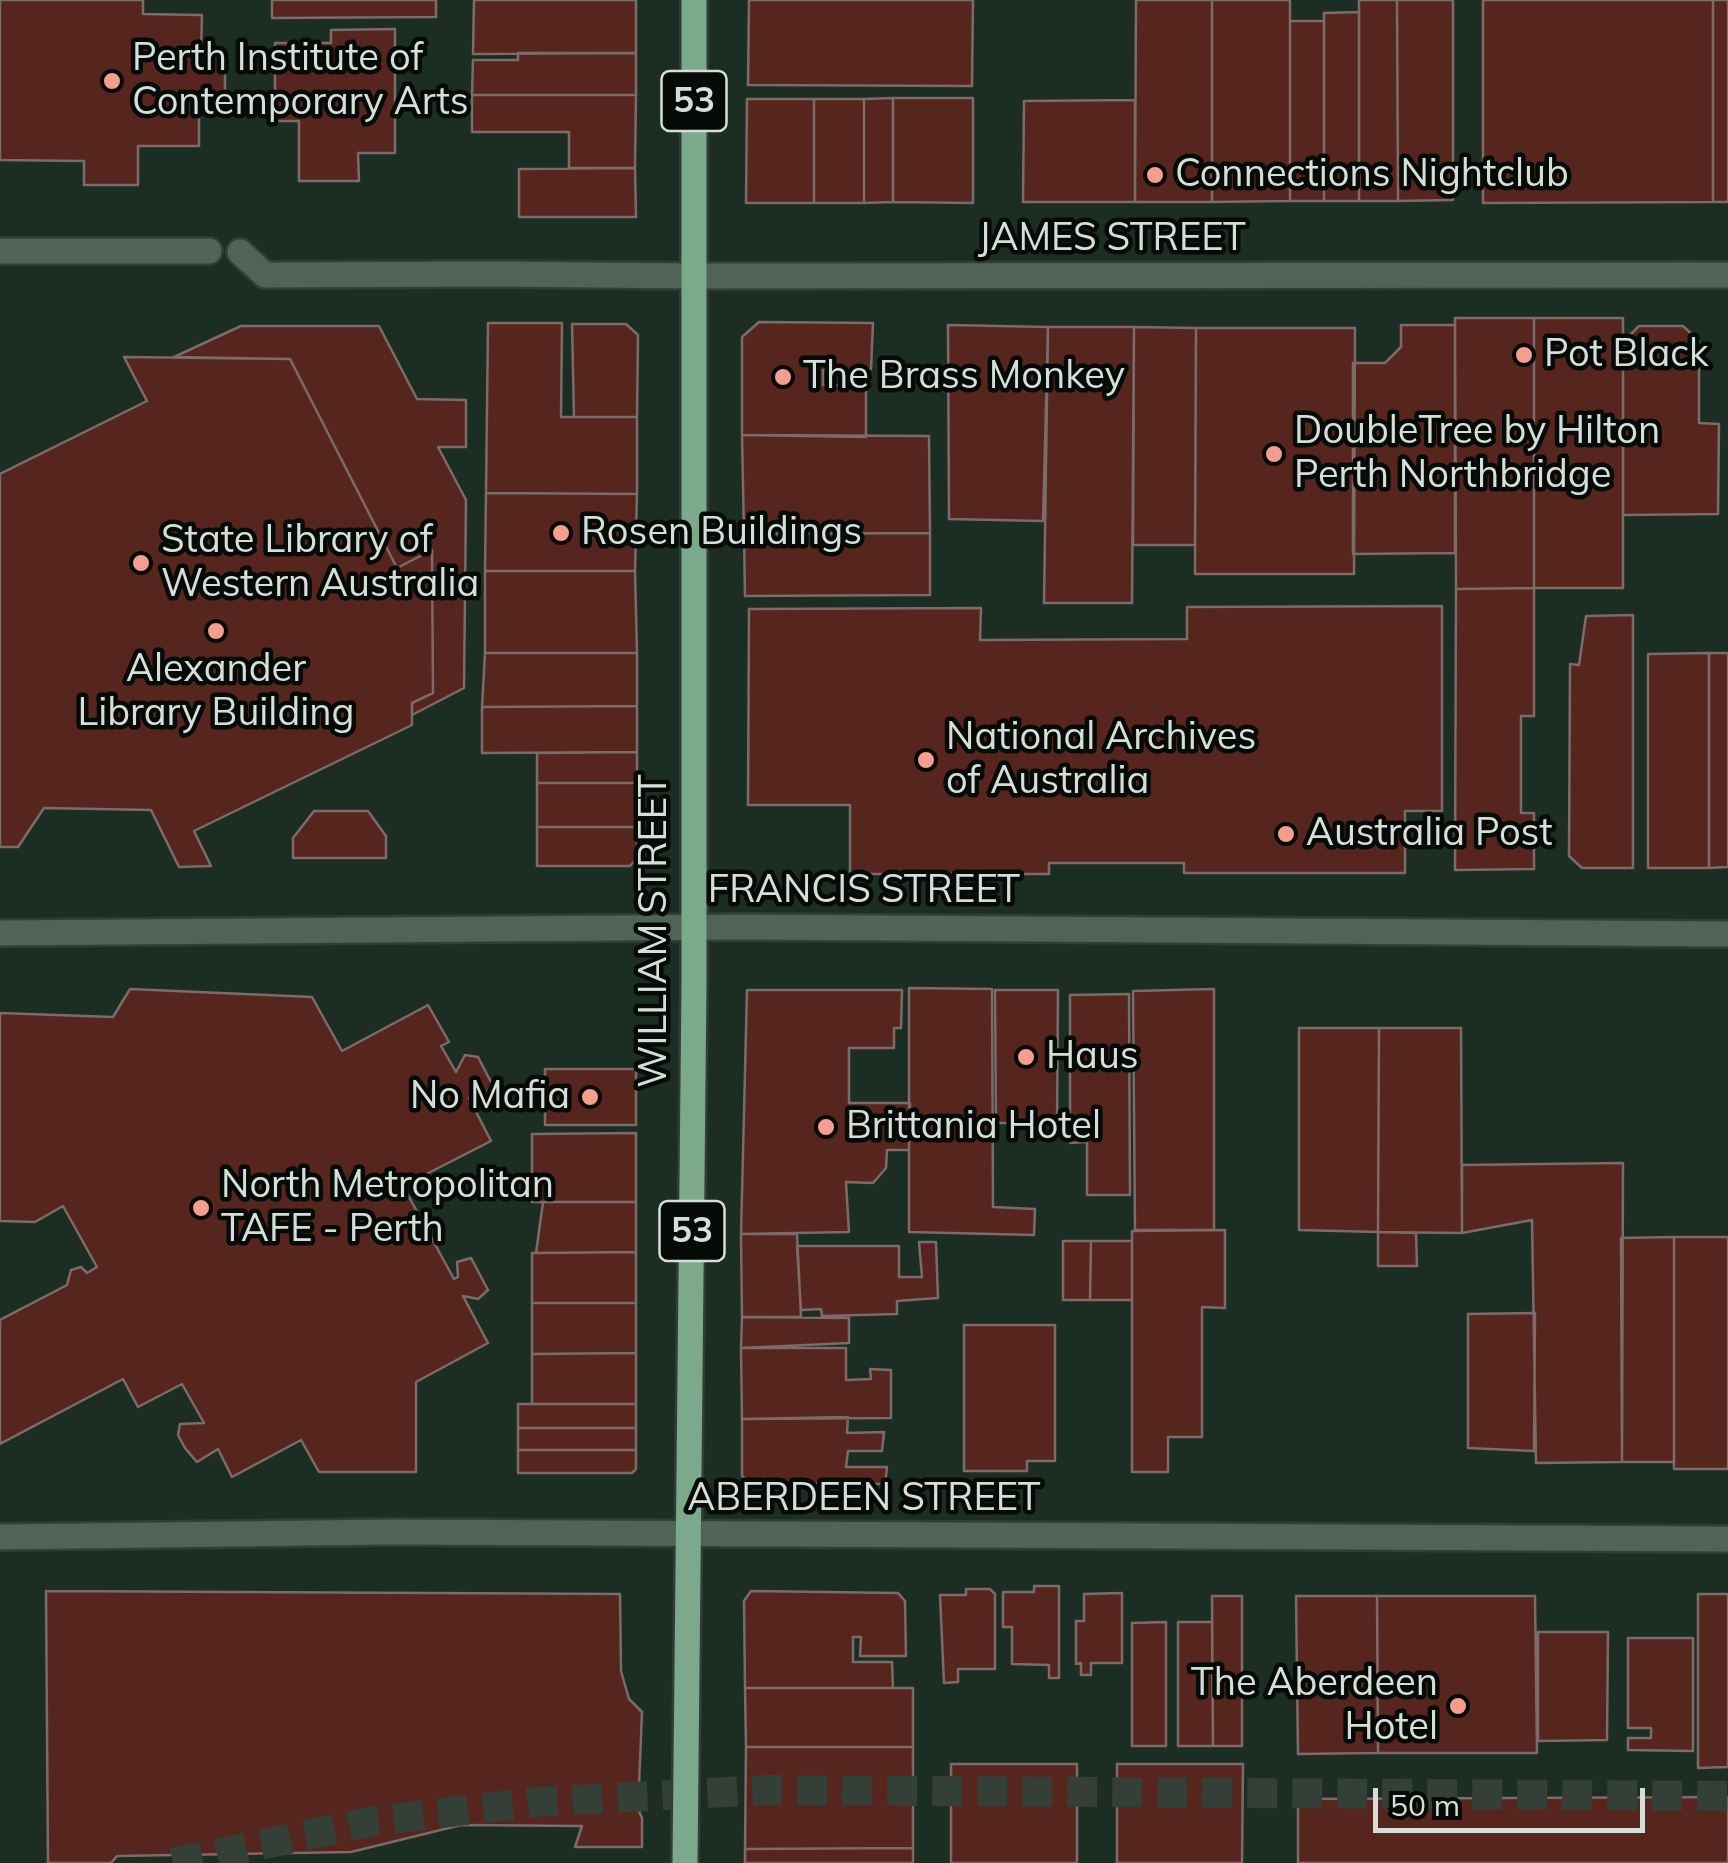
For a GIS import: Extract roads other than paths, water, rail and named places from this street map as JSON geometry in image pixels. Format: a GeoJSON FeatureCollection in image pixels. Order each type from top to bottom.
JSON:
{"type":"FeatureCollection","features":[{"type":"Feature","properties":{"kind":"main road","name":"WILLIAM STREET"},"geometry":{"type":"LineString","coordinates":[[685,1863],[693,927],[694,0]]}},
{"type":"Feature","properties":{"kind":"street"},"geometry":{"type":"LineString","coordinates":[[0,251],[209,251]]}},
{"type":"Feature","properties":{"kind":"street","name":"JAMES STREET"},"geometry":{"type":"LineString","coordinates":[[240,252],[265,274],[1728,274]]}},
{"type":"Feature","properties":{"kind":"street","name":"FRANCIS STREET"},"geometry":{"type":"LineString","coordinates":[[0,933],[693,927],[1728,934]]}},
{"type":"Feature","properties":{"kind":"street","name":"ABERDEEN STREET"},"geometry":{"type":"LineString","coordinates":[[0,1537],[390,1532],[1728,1539]]}},
{"type":"Feature","properties":{"kind":"tunnel"},"geometry":{"type":"LineString","coordinates":[[173,1863],[374,1821],[534,1802],[767,1790],[1728,1796]]}},
{"type":"Feature","properties":{"kind":"place","name":"Perth Institute of Contemporary Arts"},"geometry":{"type":"Point","coordinates":[112,81]}},
{"type":"Feature","properties":{"kind":"place","name":"Connections Nightclub"},"geometry":{"type":"Point","coordinates":[1155,175]}},
{"type":"Feature","properties":{"kind":"place","name":"Pot Black"},"geometry":{"type":"Point","coordinates":[1524,355]}},
{"type":"Feature","properties":{"kind":"place","name":"The Brass Monkey"},"geometry":{"type":"Point","coordinates":[783,377]}},
{"type":"Feature","properties":{"kind":"place","name":"DoubleTree by Hilton Perth Northbridge"},"geometry":{"type":"Point","coordinates":[1274,454]}},
{"type":"Feature","properties":{"kind":"place","name":"Rosen Buildings"},"geometry":{"type":"Point","coordinates":[561,533]}},
{"type":"Feature","properties":{"kind":"place","name":"State Library of Western Australia"},"geometry":{"type":"Point","coordinates":[141,563]}},
{"type":"Feature","properties":{"kind":"place","name":"Alexander Library Building"},"geometry":{"type":"Point","coordinates":[216,631]}},
{"type":"Feature","properties":{"kind":"place","name":"National Archives of Australia"},"geometry":{"type":"Point","coordinates":[926,760]}},
{"type":"Feature","properties":{"kind":"place","name":"Australia Post"},"geometry":{"type":"Point","coordinates":[1286,834]}},
{"type":"Feature","properties":{"kind":"place","name":"Haus"},"geometry":{"type":"Point","coordinates":[1026,1057]}},
{"type":"Feature","properties":{"kind":"place","name":"No Mafia"},"geometry":{"type":"Point","coordinates":[590,1097]}},
{"type":"Feature","properties":{"kind":"place","name":"Brittania Hotel"},"geometry":{"type":"Point","coordinates":[826,1127]}},
{"type":"Feature","properties":{"kind":"place","name":"North Metropolitan TAFE - Perth"},"geometry":{"type":"Point","coordinates":[201,1208]}},
{"type":"Feature","properties":{"kind":"place","name":"The Aberdeen Hotel"},"geometry":{"type":"Point","coordinates":[1458,1706]}}]}
